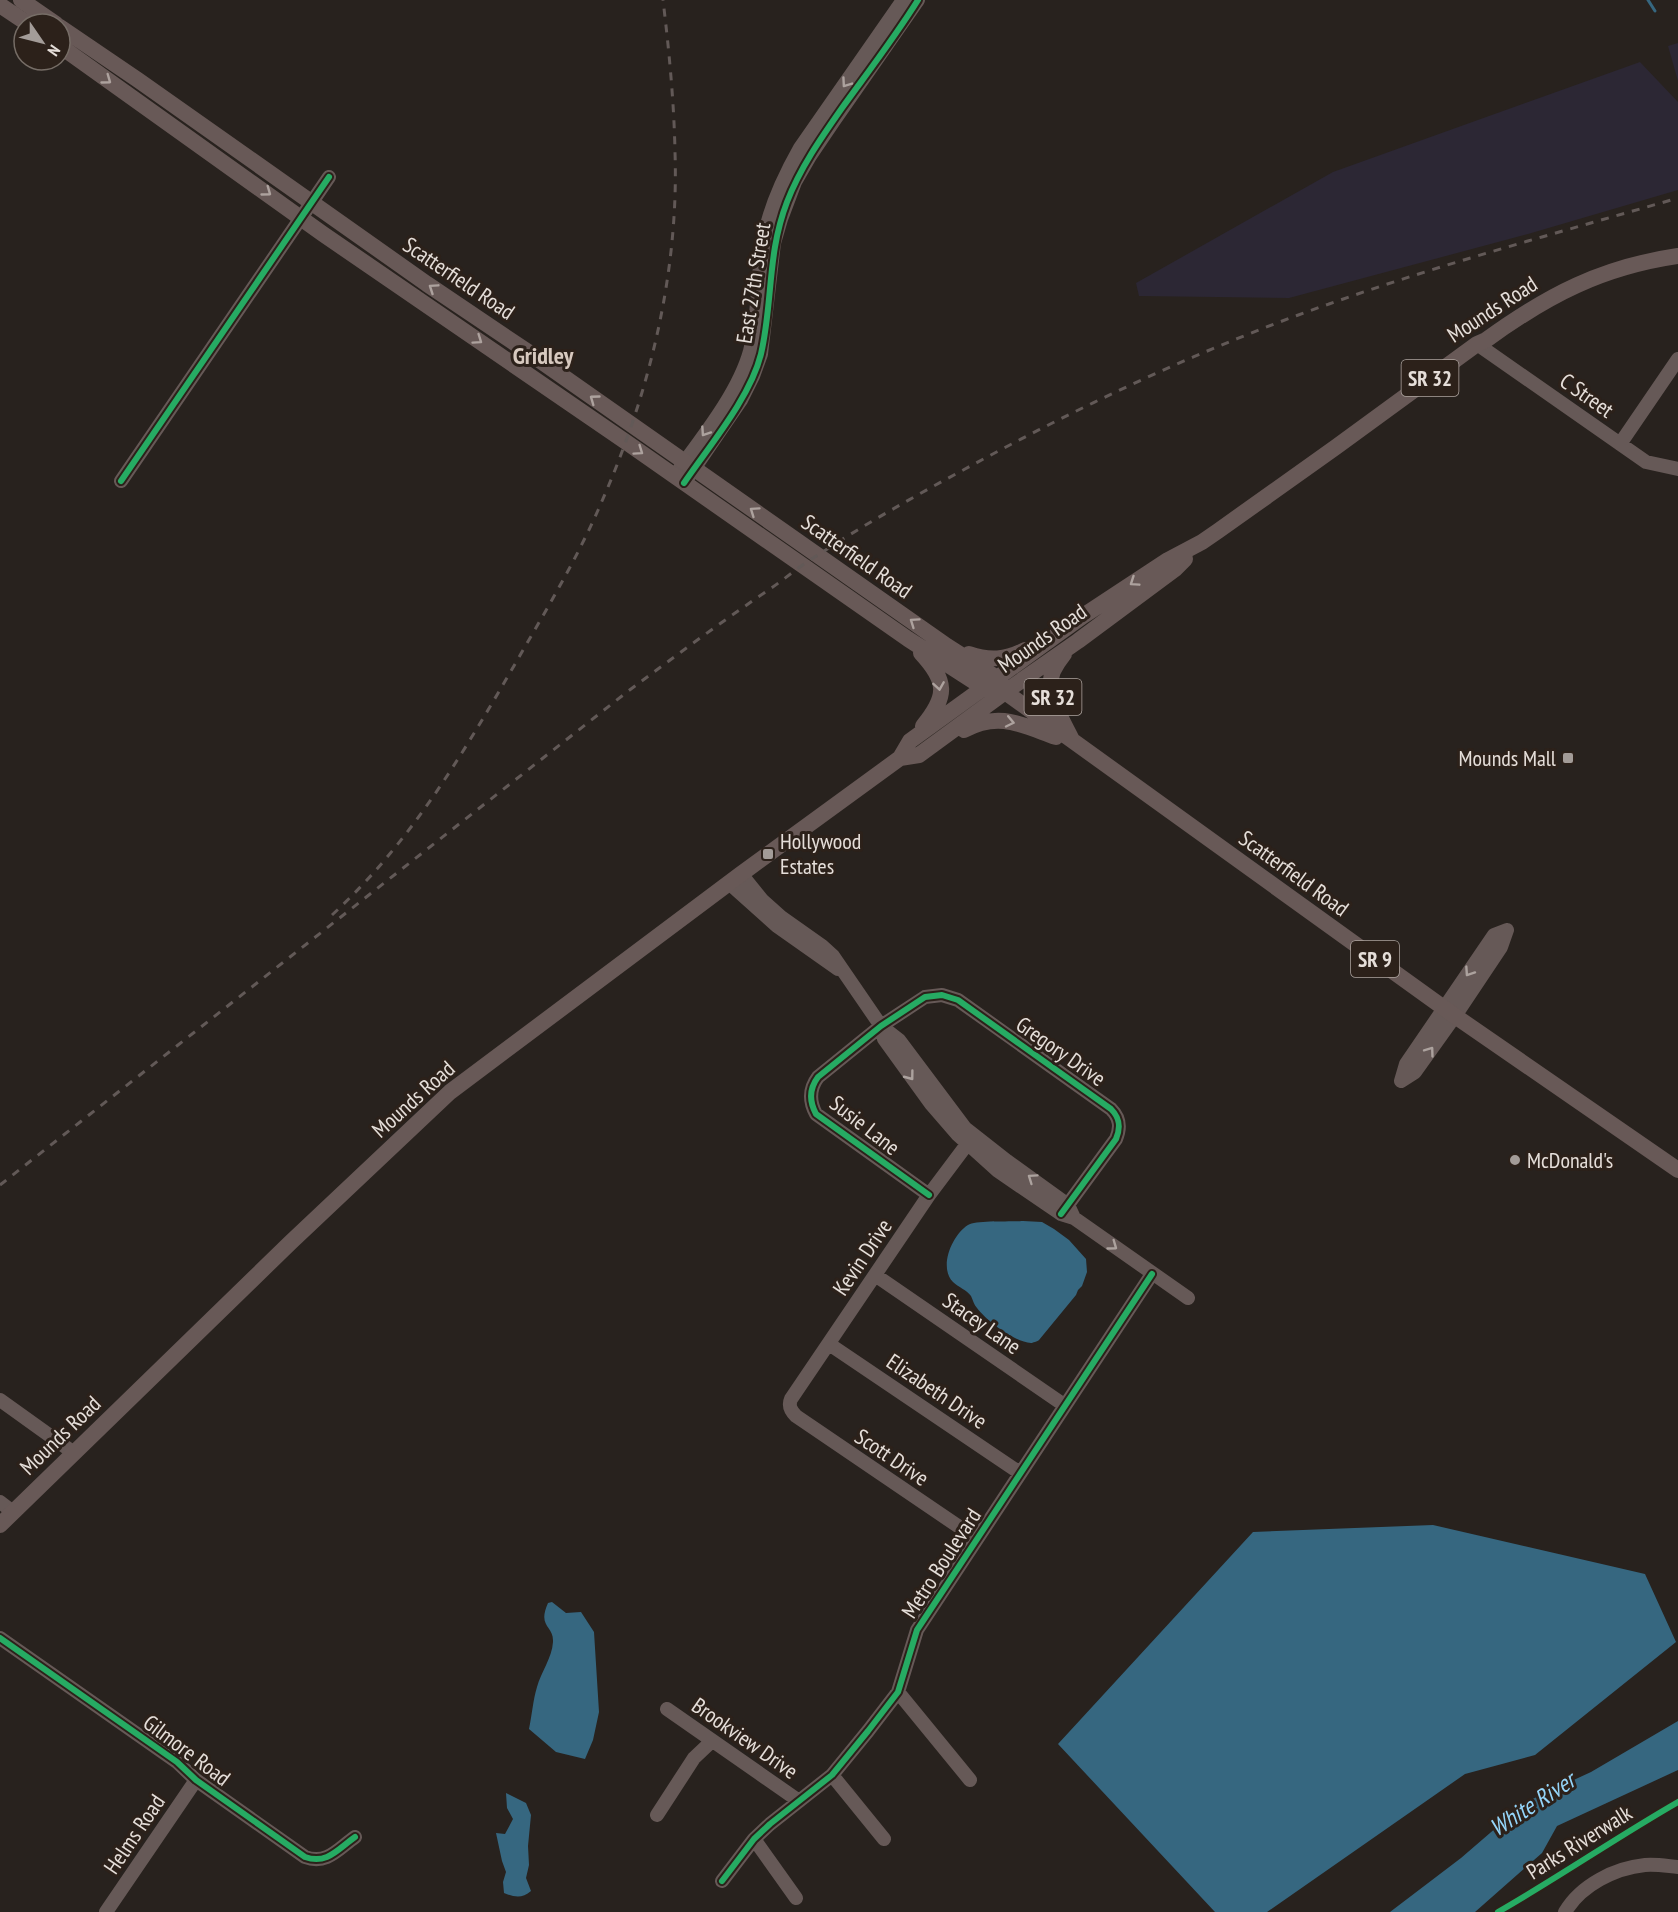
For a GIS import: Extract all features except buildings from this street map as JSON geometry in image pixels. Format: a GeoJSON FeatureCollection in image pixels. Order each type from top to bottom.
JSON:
{"type":"FeatureCollection","features":[{"type":"Feature","properties":{"kind":"main road"},"geometry":{"type":"LineString","coordinates":[[21,0],[38,12]]}},
{"type":"Feature","properties":{"kind":"main road","name":"Scatterfield Road"},"geometry":{"type":"LineString","coordinates":[[72,35],[947,646],[1074,744],[1449,1012],[1678,1170]]}},
{"type":"Feature","properties":{"kind":"main road","name":"Scatterfield Road"},"geometry":{"type":"LineString","coordinates":[[72,55],[302,218],[908,639],[996,686]]}},
{"type":"Feature","properties":{"kind":"main road","name":"Mounds Road"},"geometry":{"type":"LineString","coordinates":[[0,1525],[7,1507],[74,1453],[288,1245],[450,1092],[735,878],[914,748],[996,686],[1056,636],[1168,560],[1202,542],[1477,344],[1539,304],[1586,280],[1649,260],[1678,256]]}},
{"type":"Feature","properties":{"kind":"main road","name":"Mounds Road"},"geometry":{"type":"LineString","coordinates":[[996,686],[1067,649],[1175,569],[1202,542]]}},
{"type":"Feature","properties":{"kind":"main road"},"geometry":{"type":"LineString","coordinates":[[947,646],[973,656],[992,660],[1014,656],[1056,636]]}},
{"type":"Feature","properties":{"kind":"main road"},"geometry":{"type":"LineString","coordinates":[[908,639],[935,671],[941,691],[939,704],[914,748]]}},
{"type":"Feature","properties":{"kind":"main road","name":"SR 32"},"geometry":{"type":"LineString","coordinates":[[1067,649],[1053,670],[1052,689],[1060,716],[1074,744]]}},
{"type":"Feature","properties":{"kind":"main road"},"geometry":{"type":"LineString","coordinates":[[914,748],[978,723],[995,720],[1017,723],[1074,744]]}},
{"type":"Feature","properties":{"kind":"street","name":"East 27th Street"},"geometry":{"type":"LineString","coordinates":[[690,465],[742,374],[750,349],[764,240],[771,210],[786,173],[800,148],[903,0]]}},
{"type":"Feature","properties":{"kind":"street","name":"East 27th Street"},"geometry":{"type":"LineString","coordinates":[[680,479],[741,400],[753,376],[761,354],[774,243],[795,182],[832,122],[918,0]]}},
{"type":"Feature","properties":{"kind":"street"},"geometry":{"type":"LineString","coordinates":[[121,482],[329,177]]}},
{"type":"Feature","properties":{"kind":"street","name":"C Street"},"geometry":{"type":"LineString","coordinates":[[1477,344],[1646,462],[1678,469]]}},
{"type":"Feature","properties":{"kind":"street"},"geometry":{"type":"LineString","coordinates":[[1620,444],[1678,359]]}},
{"type":"Feature","properties":{"kind":"street"},"geometry":{"type":"LineString","coordinates":[[735,878],[833,956],[881,1026],[884,1039],[957,1134],[970,1139],[1152,1274],[1188,1298]]}},
{"type":"Feature","properties":{"kind":"street"},"geometry":{"type":"LineString","coordinates":[[1449,1012],[1406,1064],[1401,1081],[1415,1072],[1449,1012],[1494,935],[1507,930],[1501,947],[1449,1012]]}},
{"type":"Feature","properties":{"kind":"street","name":"Gregory Drive"},"geometry":{"type":"LineString","coordinates":[[881,1026],[925,997],[951,996],[1114,1112],[1119,1122],[1116,1139],[1067,1212]]}},
{"type":"Feature","properties":{"kind":"street","name":"Susie Lane"},"geometry":{"type":"LineString","coordinates":[[881,1026],[818,1077],[812,1086],[811,1103],[816,1114],[929,1195]]}},
{"type":"Feature","properties":{"kind":"street","name":"Kevin Drive"},"geometry":{"type":"LineString","coordinates":[[790,1404],[791,1399],[929,1195],[970,1139]]}},
{"type":"Feature","properties":{"kind":"street","name":"Metro Boulevard"},"geometry":{"type":"LineString","coordinates":[[722,1881],[754,1839],[832,1775],[898,1692],[917,1630],[1152,1274]]}},
{"type":"Feature","properties":{"kind":"street","name":"Stacey Lane"},"geometry":{"type":"LineString","coordinates":[[876,1275],[1064,1405]]}},
{"type":"Feature","properties":{"kind":"street","name":"Elizabeth Drive"},"geometry":{"type":"LineString","coordinates":[[829,1344],[1020,1473]]}},
{"type":"Feature","properties":{"kind":"street"},"geometry":{"type":"LineString","coordinates":[[0,1400],[74,1453]]}},
{"type":"Feature","properties":{"kind":"street","name":"Scott Drive"},"geometry":{"type":"LineString","coordinates":[[790,1404],[796,1416],[977,1539]]}},
{"type":"Feature","properties":{"kind":"street","name":"Gilmore Road"},"geometry":{"type":"LineString","coordinates":[[0,1638],[177,1762],[196,1780],[305,1857],[313,1860],[328,1857],[355,1837]]}},
{"type":"Feature","properties":{"kind":"street"},"geometry":{"type":"LineString","coordinates":[[898,1692],[970,1780]]}},
{"type":"Feature","properties":{"kind":"street","name":"Brookview Drive"},"geometry":{"type":"LineString","coordinates":[[668,1709],[800,1802]]}},
{"type":"Feature","properties":{"kind":"street"},"geometry":{"type":"LineString","coordinates":[[657,1815],[694,1758],[712,1741]]}},
{"type":"Feature","properties":{"kind":"street"},"geometry":{"type":"LineString","coordinates":[[832,1775],[884,1839]]}},
{"type":"Feature","properties":{"kind":"street","name":"Helms Road"},"geometry":{"type":"LineString","coordinates":[[106,1912],[196,1780]]}},
{"type":"Feature","properties":{"kind":"street"},"geometry":{"type":"LineString","coordinates":[[754,1839],[796,1898]]}},
{"type":"Feature","properties":{"kind":"street"},"geometry":{"type":"LineString","coordinates":[[1565,1912],[1571,1903],[1590,1886],[1617,1872],[1643,1865],[1678,1867]]}},
{"type":"Feature","properties":{"kind":"shaded area"},"geometry":{"type":"Polygon","coordinates":[[[1678,43],[1678,81],[1668,46],[1678,43]]]}},
{"type":"Feature","properties":{"kind":"shaded area"},"geometry":{"type":"Polygon","coordinates":[[[1640,62],[1678,102],[1678,190],[1528,234],[1289,298],[1139,296],[1136,283],[1333,172],[1640,62]]]}},
{"type":"Feature","properties":{"kind":"water"},"geometry":{"type":"Polygon","coordinates":[[[1042,1222],[1069,1240],[1086,1259],[1087,1272],[1076,1295],[1039,1340],[1031,1343],[1009,1335],[987,1319],[976,1307],[971,1296],[953,1282],[947,1268],[949,1251],[962,1229],[968,1225],[1042,1222]]]}},
{"type":"Feature","properties":{"kind":"water"},"geometry":{"type":"Polygon","coordinates":[[[1433,1525],[1645,1574],[1676,1642],[1535,1755],[1465,1774],[1267,1912],[1215,1912],[1058,1744],[1253,1532],[1433,1525]]]}},
{"type":"Feature","properties":{"kind":"water"},"geometry":{"type":"Polygon","coordinates":[[[552,1602],[566,1613],[581,1612],[594,1632],[599,1712],[593,1740],[585,1759],[556,1752],[529,1729],[534,1697],[552,1648],[553,1636],[544,1617],[548,1603],[552,1602]]]}},
{"type":"Feature","properties":{"kind":"water","name":"White River"},"geometry":{"type":"Polygon","coordinates":[[[1678,1721],[1678,1770],[1557,1826],[1542,1853],[1475,1912],[1390,1912],[1461,1858],[1526,1802],[1591,1772],[1678,1721]]]}},
{"type":"Feature","properties":{"kind":"water"},"geometry":{"type":"Polygon","coordinates":[[[506,1793],[526,1803],[531,1815],[529,1865],[526,1878],[531,1891],[521,1896],[504,1893],[503,1882],[506,1872],[496,1833],[505,1834],[513,1819],[507,1808],[506,1793]]]}},
{"type":"Feature","properties":{"kind":"waterway"},"geometry":{"type":"LineString","coordinates":[[1648,0],[1655,11]]}},
{"type":"Feature","properties":{"kind":"railway"},"geometry":{"type":"LineString","coordinates":[[332,915],[360,888],[409,830],[452,769],[571,566],[619,460],[647,374],[658,330],[672,241],[675,197],[674,133],[663,0]]}},
{"type":"Feature","properties":{"kind":"railway"},"geometry":{"type":"LineString","coordinates":[[0,1185],[627,692],[806,563],[872,521],[1054,422],[1235,339],[1416,275],[1678,198]]}},
{"type":"Feature","properties":{"kind":"cycle path"},"geometry":{"type":"LineString","coordinates":[[684,483],[739,404],[756,371],[765,335],[776,240],[787,202],[798,177],[826,131],[918,0]]}},
{"type":"Feature","properties":{"kind":"cycle path"},"geometry":{"type":"LineString","coordinates":[[121,481],[329,177]]}},
{"type":"Feature","properties":{"kind":"cycle path"},"geometry":{"type":"LineString","coordinates":[[929,1195],[816,1114],[811,1095],[818,1077],[881,1026],[925,997],[942,995],[958,1000],[1111,1109],[1118,1119],[1119,1131],[1116,1139],[1061,1214]]}},
{"type":"Feature","properties":{"kind":"cycle path"},"geometry":{"type":"LineString","coordinates":[[722,1881],[754,1839],[832,1775],[898,1692],[917,1630],[1152,1274]]}},
{"type":"Feature","properties":{"kind":"cycle path"},"geometry":{"type":"LineString","coordinates":[[0,1638],[177,1762],[196,1780],[305,1857],[313,1859],[326,1857],[338,1851],[355,1837]]}},
{"type":"Feature","properties":{"kind":"cycle path","name":"Parks Riverwalk"},"geometry":{"type":"LineString","coordinates":[[1498,1912],[1678,1802]]}},
{"type":"Feature","properties":{"kind":"place","name":"Mounds Mall"},"geometry":{"type":"Point","coordinates":[1568,758]}},
{"type":"Feature","properties":{"kind":"place","name":"Hollywood Estates"},"geometry":{"type":"Point","coordinates":[768,854]}},
{"type":"Feature","properties":{"kind":"place","name":"McDonald's"},"geometry":{"type":"Point","coordinates":[1515,1160]}},
{"type":"Feature","properties":{"kind":"district","name":"Gridley"},"geometry":{"type":"Point","coordinates":[543,355]}}]}
